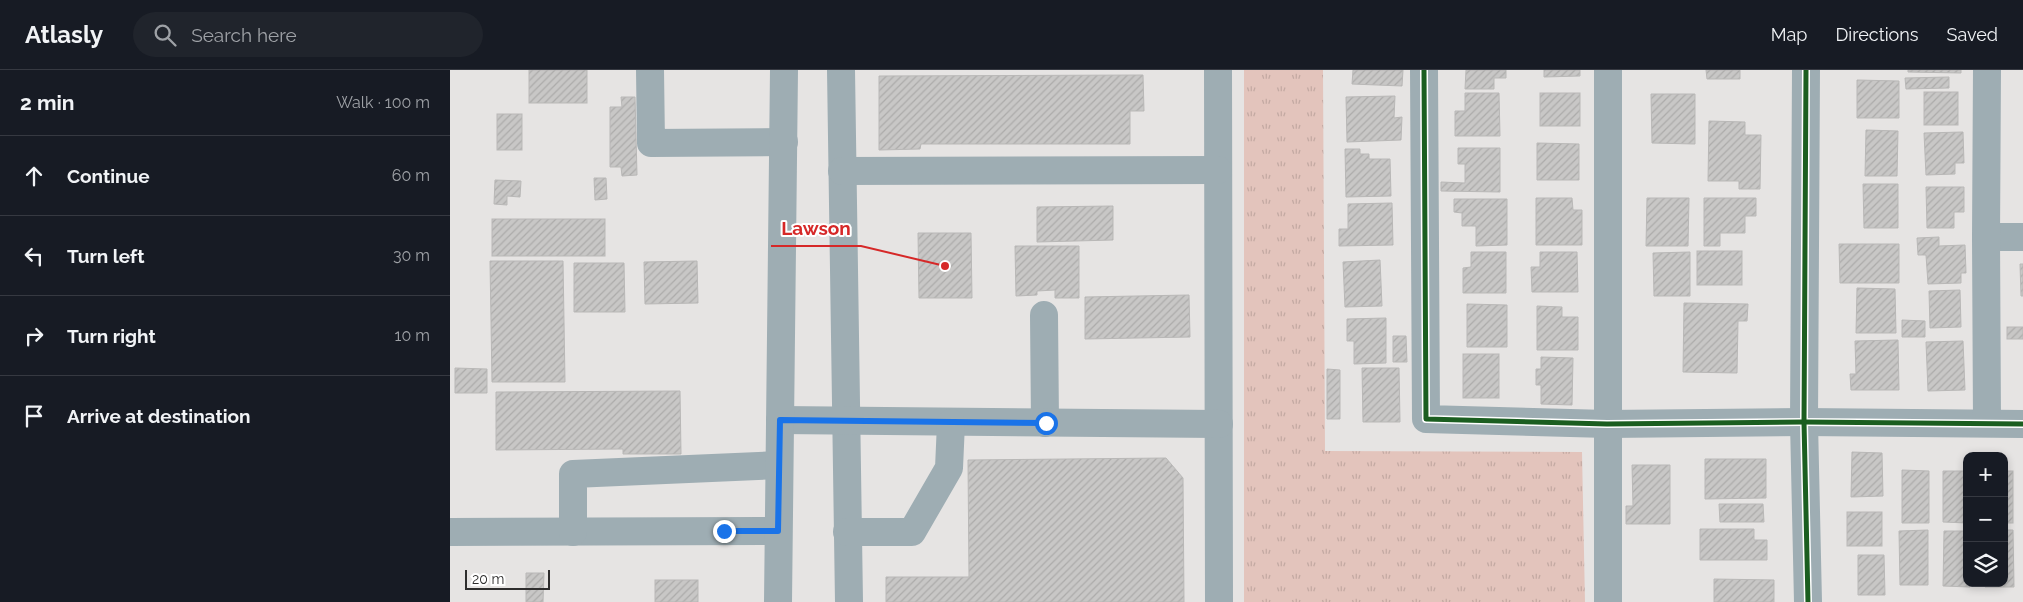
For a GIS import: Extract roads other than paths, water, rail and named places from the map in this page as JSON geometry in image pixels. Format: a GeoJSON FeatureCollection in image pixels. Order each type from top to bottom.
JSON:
{"type":"FeatureCollection","features":[{"type":"Feature","properties":{"kind":"street"},"geometry":{"type":"LineString","coordinates":[[650,70],[652,143],[784,142]]}},
{"type":"Feature","properties":{"kind":"street"},"geometry":{"type":"LineString","coordinates":[[778,602],[784,70]]}},
{"type":"Feature","properties":{"kind":"street"},"geometry":{"type":"LineString","coordinates":[[841,70],[849,602]]}},
{"type":"Feature","properties":{"kind":"street"},"geometry":{"type":"LineString","coordinates":[[1218,70],[1219,602]]}},
{"type":"Feature","properties":{"kind":"street"},"geometry":{"type":"LineString","coordinates":[[1424,70],[1426,419],[1607,424],[1804,422],[2023,424]]}},
{"type":"Feature","properties":{"kind":"street"},"geometry":{"type":"LineString","coordinates":[[1608,70],[1608,602]]}},
{"type":"Feature","properties":{"kind":"street"},"geometry":{"type":"LineString","coordinates":[[1806,70],[1804,422],[1808,602]]}},
{"type":"Feature","properties":{"kind":"street"},"geometry":{"type":"LineString","coordinates":[[1987,70],[1987,423]]}},
{"type":"Feature","properties":{"kind":"street"},"geometry":{"type":"LineString","coordinates":[[842,171],[1218,170]]}},
{"type":"Feature","properties":{"kind":"street"},"geometry":{"type":"LineString","coordinates":[[1986,237],[2023,237]]}},
{"type":"Feature","properties":{"kind":"street"},"geometry":{"type":"LineString","coordinates":[[1044,315],[1046,423]]}},
{"type":"Feature","properties":{"kind":"street"},"geometry":{"type":"LineString","coordinates":[[780,420],[1219,424]]}},
{"type":"Feature","properties":{"kind":"street"},"geometry":{"type":"LineString","coordinates":[[847,532],[912,532],[949,468],[951,423]]}},
{"type":"Feature","properties":{"kind":"street"},"geometry":{"type":"LineString","coordinates":[[573,532],[573,474],[779,465]]}},
{"type":"Feature","properties":{"kind":"street"},"geometry":{"type":"LineString","coordinates":[[450,532],[778,531]]}},
{"type":"Feature","properties":{"kind":"place","name":"Lawson"},"geometry":{"type":"Point","coordinates":[945,266]}}]}
